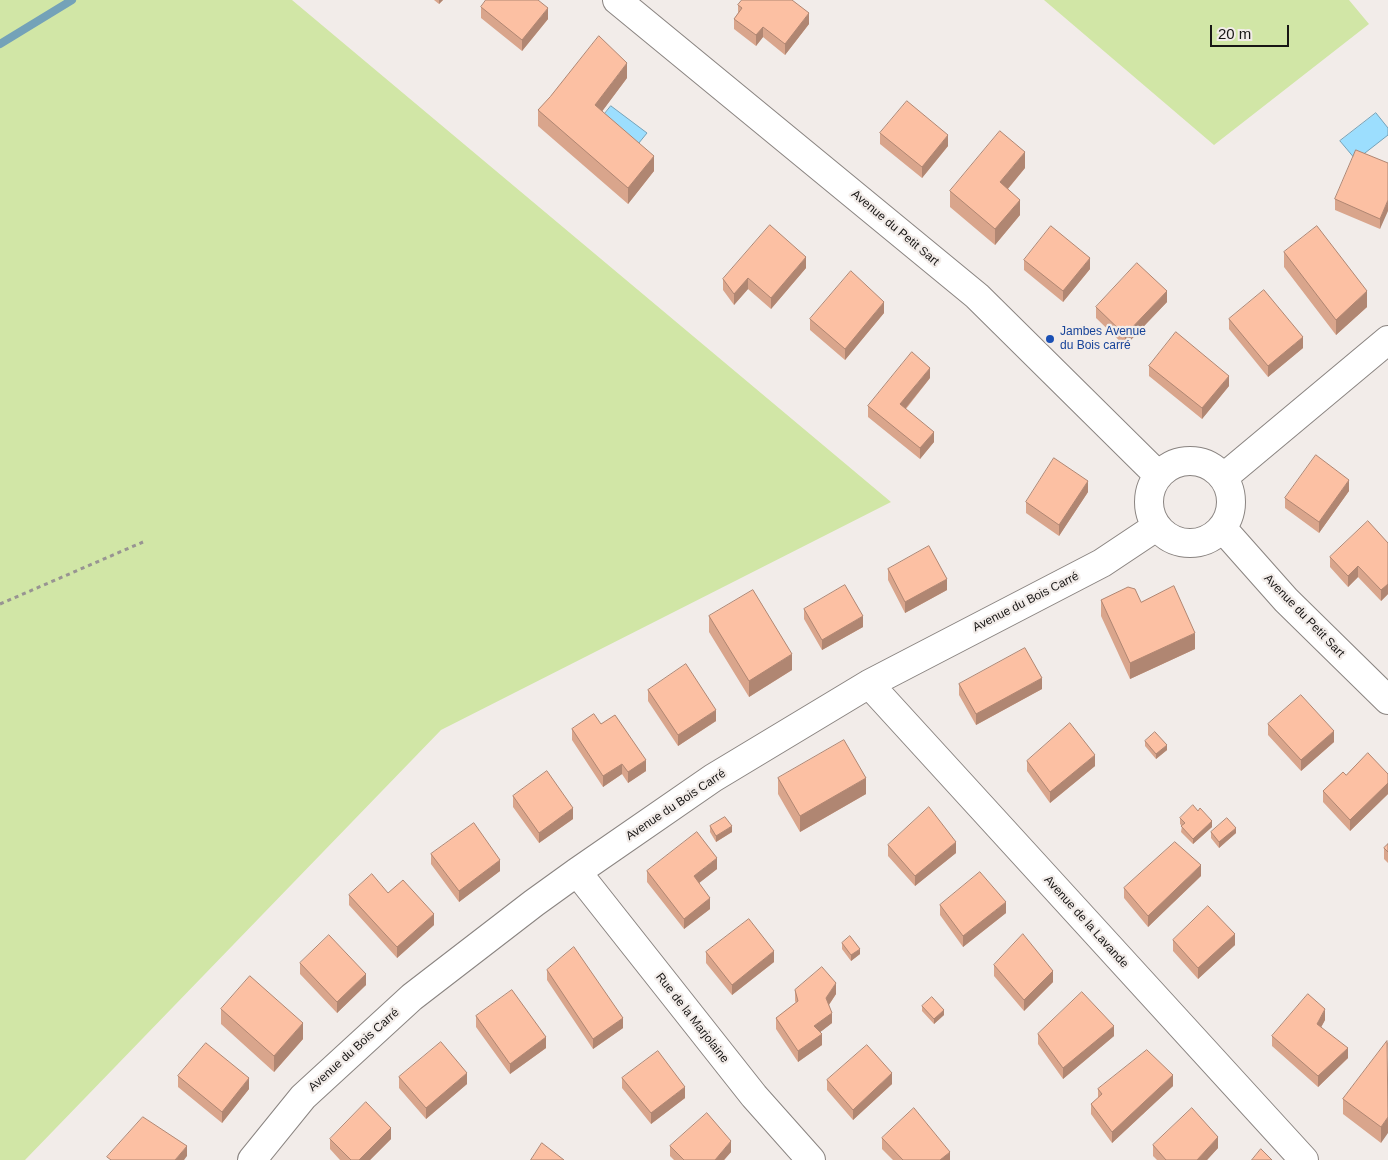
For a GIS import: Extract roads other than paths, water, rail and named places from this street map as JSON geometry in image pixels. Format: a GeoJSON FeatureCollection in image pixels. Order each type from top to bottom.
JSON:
{"type":"FeatureCollection","features":[{"type":"Feature","properties":{"kind":"street","name":"Avenue du Petit Sart"},"geometry":{"type":"LineString","coordinates":[[617,0],[977,296],[1157,474]]}},
{"type":"Feature","properties":{"kind":"street"},"geometry":{"type":"LineString","coordinates":[[1224,477],[1388,340]]}},
{"type":"Feature","properties":{"kind":"street"},"geometry":{"type":"LineString","coordinates":[[1178,461],[1204,461],[1224,477],[1231,494],[1231,512],[1222,529],[1202,543],[1176,542],[1156,527],[1148,510],[1149,491],[1157,474],[1178,461]]}},
{"type":"Feature","properties":{"kind":"street","name":"Avenue du Bois Carré"},"geometry":{"type":"LineString","coordinates":[[252,1160],[304,1097],[412,998],[577,872],[713,778],[868,684],[1102,563],[1156,527]]}},
{"type":"Feature","properties":{"kind":"street","name":"Avenue du Petit Sart"},"geometry":{"type":"LineString","coordinates":[[1222,529],[1286,600],[1388,700]]}},
{"type":"Feature","properties":{"kind":"street","name":"Avenue de la Lavande"},"geometry":{"type":"LineString","coordinates":[[868,684],[1304,1160]]}},
{"type":"Feature","properties":{"kind":"street","name":"Rue de la Marjolaine"},"geometry":{"type":"LineString","coordinates":[[577,872],[754,1096],[811,1160]]}},
{"type":"Feature","properties":{"kind":"water"},"geometry":{"type":"Polygon","coordinates":[[[611,106],[647,133],[634,149],[599,121],[611,106]]]}},
{"type":"Feature","properties":{"kind":"water"},"geometry":{"type":"Polygon","coordinates":[[[1376,113],[1388,128],[1388,135],[1356,160],[1340,141],[1376,113]]]}},
{"type":"Feature","properties":{"kind":"waterway"},"geometry":{"type":"LineString","coordinates":[[0,44],[72,0]]}},
{"type":"Feature","properties":{"kind":"place","name":"Jambes Avenue du Bois carré"},"geometry":{"type":"Point","coordinates":[1050,339]}}]}
